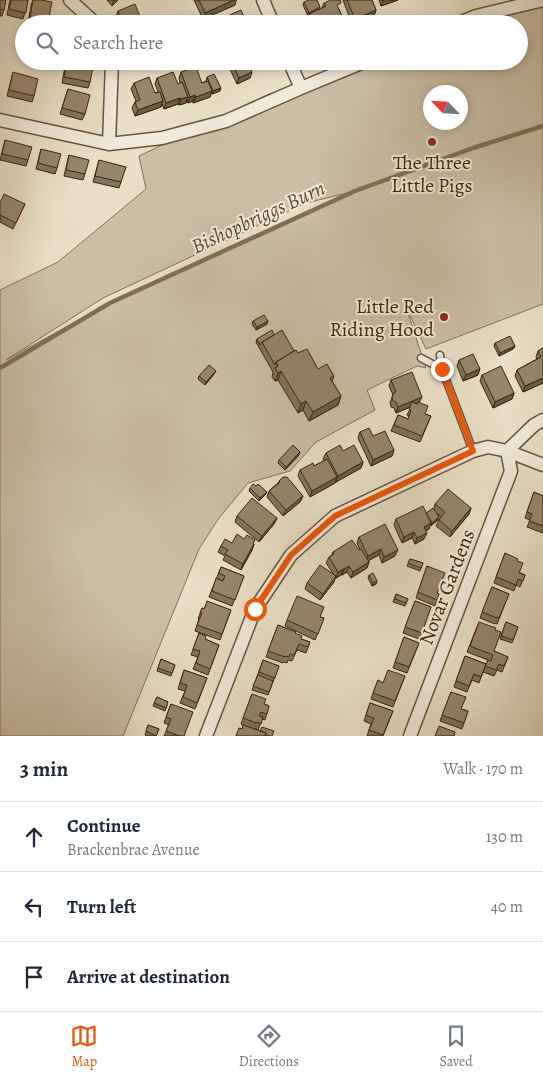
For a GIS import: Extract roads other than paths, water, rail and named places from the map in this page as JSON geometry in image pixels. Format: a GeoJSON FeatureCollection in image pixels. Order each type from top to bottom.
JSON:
{"type":"FeatureCollection","features":[{"type":"Feature","properties":{"kind":"street"},"geometry":{"type":"LineString","coordinates":[[70,0],[86,15]]}},
{"type":"Feature","properties":{"kind":"street"},"geometry":{"type":"LineString","coordinates":[[263,0],[269,15]]}},
{"type":"Feature","properties":{"kind":"street"},"geometry":{"type":"LineString","coordinates":[[480,15],[543,0]]}},
{"type":"Feature","properties":{"kind":"street"},"geometry":{"type":"LineString","coordinates":[[109,144],[112,70]]}},
{"type":"Feature","properties":{"kind":"street"},"geometry":{"type":"LineString","coordinates":[[293,70],[301,88]]}},
{"type":"Feature","properties":{"kind":"street"},"geometry":{"type":"LineString","coordinates":[[0,120],[109,144],[162,138],[226,121],[344,70]]}},
{"type":"Feature","properties":{"kind":"street"},"geometry":{"type":"LineString","coordinates":[[507,451],[534,425],[543,420]]}},
{"type":"Feature","properties":{"kind":"street"},"geometry":{"type":"LineString","coordinates":[[206,736],[255,609],[291,555],[335,516],[473,451],[488,447],[507,451],[543,465]]}},
{"type":"Feature","properties":{"kind":"street","name":"Novar Gardens"},"geometry":{"type":"LineString","coordinates":[[410,736],[511,471],[507,451]]}},
{"type":"Feature","properties":{"kind":"lane"},"geometry":{"type":"LineString","coordinates":[[440,356],[442,369],[473,451]]}},
{"type":"Feature","properties":{"kind":"lane"},"geometry":{"type":"LineString","coordinates":[[421,358],[442,369]]}},
{"type":"Feature","properties":{"kind":"waterway","name":"Bishopbriggs Burn"},"geometry":{"type":"LineString","coordinates":[[0,368],[110,303],[355,191],[473,148],[543,126]]}},
{"type":"Feature","properties":{"kind":"place","name":"The Three Little Pigs"},"geometry":{"type":"Point","coordinates":[432,142]}},
{"type":"Feature","properties":{"kind":"place","name":"Little Red Riding Hood"},"geometry":{"type":"Point","coordinates":[444,317]}}]}
